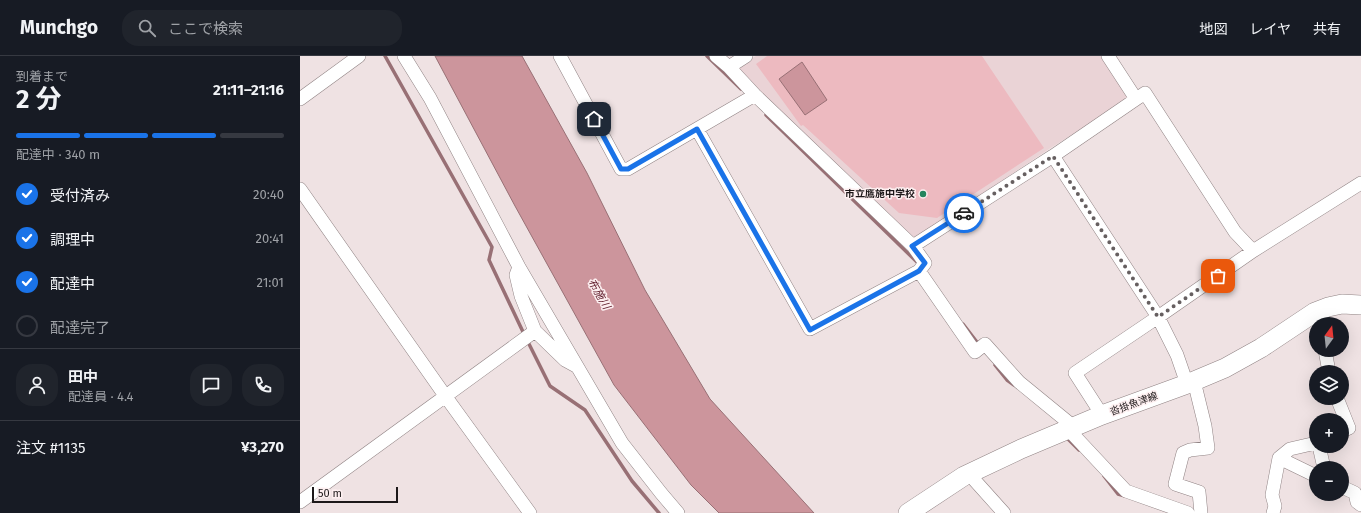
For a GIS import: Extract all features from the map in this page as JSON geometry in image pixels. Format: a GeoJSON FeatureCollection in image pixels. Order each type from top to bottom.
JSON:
{"type":"FeatureCollection","features":[{"type":"Feature","properties":{"kind":"main road","name":"沓掛魚津線"},"geometry":{"type":"LineString","coordinates":[[1319,317],[1328,306],[1342,304],[1361,305]]}},
{"type":"Feature","properties":{"kind":"main road","name":"沓掛魚津線"},"geometry":{"type":"LineString","coordinates":[[908,513],[969,474],[1021,449],[1102,415],[1225,368],[1309,323]]}},
{"type":"Feature","properties":{"kind":"street"},"geometry":{"type":"LineString","coordinates":[[300,99],[359,56]]}},
{"type":"Feature","properties":{"kind":"street"},"geometry":{"type":"LineString","coordinates":[[404,56],[430,98],[519,267],[622,443],[678,513]]}},
{"type":"Feature","properties":{"kind":"street"},"geometry":{"type":"LineString","coordinates":[[560,56],[621,169],[628,169],[755,95]]}},
{"type":"Feature","properties":{"kind":"street"},"geometry":{"type":"LineString","coordinates":[[722,60],[746,56]]}},
{"type":"Feature","properties":{"kind":"street"},"geometry":{"type":"LineString","coordinates":[[1108,56],[1136,98]]}},
{"type":"Feature","properties":{"kind":"street"},"geometry":{"type":"LineString","coordinates":[[697,129],[810,330],[919,271],[925,263],[912,246],[755,95],[722,60]]}},
{"type":"Feature","properties":{"kind":"street"},"geometry":{"type":"LineString","coordinates":[[912,246],[1053,156],[1145,93],[1236,232],[1253,251]]}},
{"type":"Feature","properties":{"kind":"street"},"geometry":{"type":"LineString","coordinates":[[1053,156],[1158,317],[1191,382],[1205,426],[1208,448],[1190,450],[1183,453],[1175,484],[1199,492],[1201,513]]}},
{"type":"Feature","properties":{"kind":"street"},"geometry":{"type":"LineString","coordinates":[[1102,415],[1075,373],[1253,251],[1361,183]]}},
{"type":"Feature","properties":{"kind":"street"},"geometry":{"type":"LineString","coordinates":[[300,189],[446,397],[530,513]]}},
{"type":"Feature","properties":{"kind":"street"},"geometry":{"type":"LineString","coordinates":[[519,267],[516,275],[521,296],[535,331],[565,360],[577,366]]}},
{"type":"Feature","properties":{"kind":"street"},"geometry":{"type":"LineString","coordinates":[[919,271],[975,352],[985,344],[1019,382],[1071,428],[1126,491],[1188,513]]}},
{"type":"Feature","properties":{"kind":"street"},"geometry":{"type":"LineString","coordinates":[[300,502],[535,331]]}},
{"type":"Feature","properties":{"kind":"street"},"geometry":{"type":"LineString","coordinates":[[1273,513],[1275,506],[1272,495],[1280,458],[1290,448],[1309,444]]}},
{"type":"Feature","properties":{"kind":"street"},"geometry":{"type":"LineString","coordinates":[[1280,458],[1309,472]]}},
{"type":"Feature","properties":{"kind":"street"},"geometry":{"type":"LineString","coordinates":[[969,474],[1004,513]]}},
{"type":"Feature","properties":{"kind":"street"},"geometry":{"type":"LineString","coordinates":[[1349,490],[1355,493],[1357,502],[1361,505]]}},
{"type":"Feature","properties":{"kind":"shaded area","name":"市立鷹施中学校"},"geometry":{"type":"Polygon","coordinates":[[[756,56],[1103,56],[1131,98],[1052,147],[913,240],[736,69],[756,56]]]}},
{"type":"Feature","properties":{"kind":"shaded area","name":"市立鷹施中学校"},"geometry":{"type":"Polygon","coordinates":[[[767,56],[982,56],[1044,148],[937,218],[899,213],[803,125],[801,126],[756,64],[767,56]]]}},
{"type":"Feature","properties":{"kind":"water","name":"布施川"},"geometry":{"type":"Polygon","coordinates":[[[435,56],[522,56],[587,173],[645,290],[710,399],[814,513],[719,513],[691,485],[614,385],[515,206],[435,56]]]}},
{"type":"Feature","properties":{"kind":"water"},"geometry":{"type":"Polygon","coordinates":[[[802,62],[827,100],[805,115],[779,79],[802,62]]]}},
{"type":"Feature","properties":{"kind":"waterway"},"geometry":{"type":"LineString","coordinates":[[385,56],[492,247],[489,260],[524,334]]}},
{"type":"Feature","properties":{"kind":"waterway"},"geometry":{"type":"LineString","coordinates":[[707,56],[741,89]]}},
{"type":"Feature","properties":{"kind":"waterway"},"geometry":{"type":"LineString","coordinates":[[766,115],[919,264]]}},
{"type":"Feature","properties":{"kind":"waterway"},"geometry":{"type":"LineString","coordinates":[[963,324],[980,346]]}},
{"type":"Feature","properties":{"kind":"waterway"},"geometry":{"type":"LineString","coordinates":[[527,340],[550,386],[585,410],[632,481],[659,513]]}},
{"type":"Feature","properties":{"kind":"waterway"},"geometry":{"type":"LineString","coordinates":[[995,365],[1007,380],[1014,385]]}},
{"type":"Feature","properties":{"kind":"waterway"},"geometry":{"type":"LineString","coordinates":[[1067,438],[1079,450]]}},
{"type":"Feature","properties":{"kind":"waterway"},"geometry":{"type":"LineString","coordinates":[[1104,476],[1118,494],[1125,496]]}},
{"type":"Feature","properties":{"kind":"way so far"},"geometry":{"type":"LineString","coordinates":[[964,213],[1053,156],[1158,317],[1218,276]]}},
{"type":"Feature","properties":{"kind":"place","name":"市立鷹施中学校"},"geometry":{"type":"Point","coordinates":[923,194]}},
{"type":"Feature","properties":{"kind":"route"},"geometry":{"type":"LineString","coordinates":[[594,119],[621,169],[628,169],[697,129],[810,330],[919,271],[925,263],[912,246],[964,213]]}}]}
